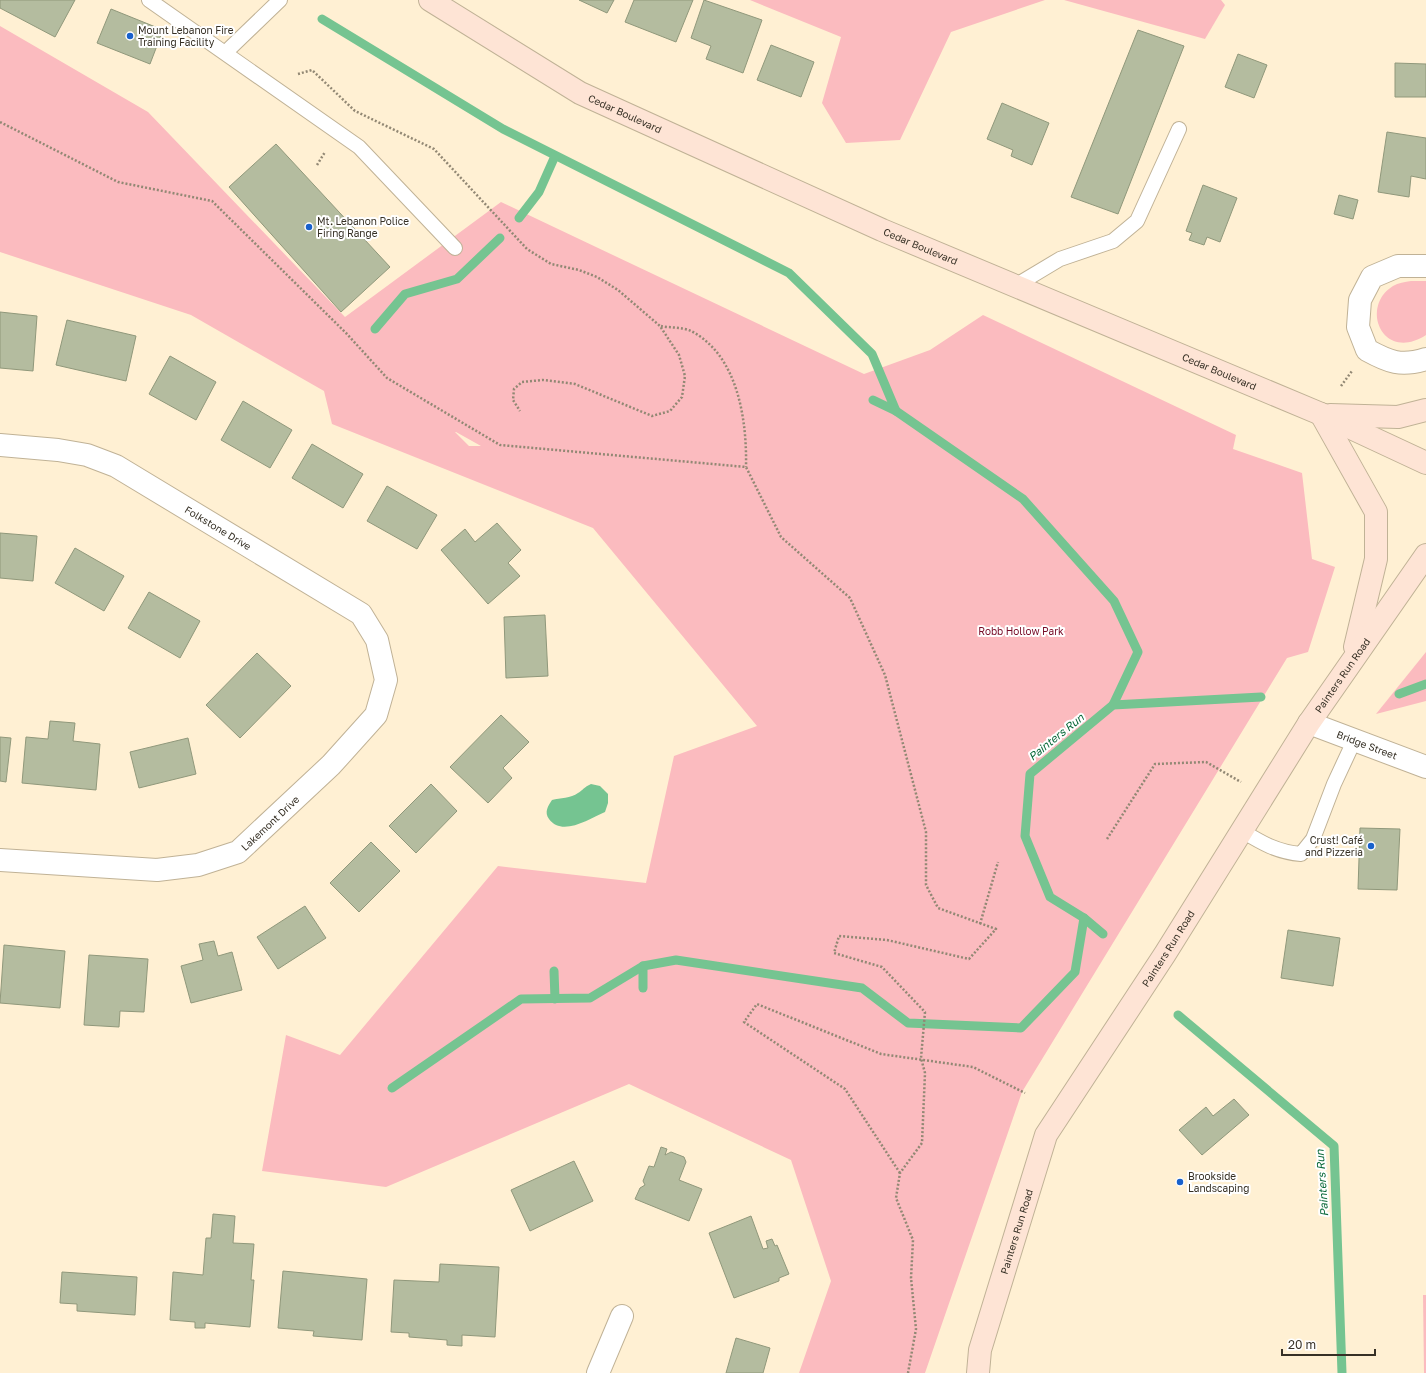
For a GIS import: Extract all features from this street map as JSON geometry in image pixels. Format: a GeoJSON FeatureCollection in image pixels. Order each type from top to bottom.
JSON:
{"type":"FeatureCollection","features":[{"type":"Feature","properties":{"kind":"street","name":"Cedar Boulevard"},"geometry":{"type":"LineString","coordinates":[[430,0],[580,93],[882,230],[1321,414],[1426,463]]}},
{"type":"Feature","properties":{"kind":"street"},"geometry":{"type":"LineString","coordinates":[[1426,266],[1398,266],[1372,277],[1360,300],[1358,327],[1367,350],[1390,362],[1414,363],[1426,359]]}},
{"type":"Feature","properties":{"kind":"street"},"geometry":{"type":"LineString","coordinates":[[1321,414],[1398,417],[1426,410]]}},
{"type":"Feature","properties":{"kind":"street"},"geometry":{"type":"LineString","coordinates":[[1321,414],[1376,512],[1376,559],[1352,658]]}},
{"type":"Feature","properties":{"kind":"street","name":"Folkstone Drive"},"geometry":{"type":"LineString","coordinates":[[0,445],[58,450],[87,455],[116,466],[361,614],[377,640],[386,680]]}},
{"type":"Feature","properties":{"kind":"street","name":"Painters Run Road"},"geometry":{"type":"LineString","coordinates":[[978,1373],[980,1350],[1046,1135],[1165,954],[1309,723],[1352,658],[1426,555]]}},
{"type":"Feature","properties":{"kind":"street","name":"Lakemont Drive"},"geometry":{"type":"LineString","coordinates":[[0,860],[158,870],[198,865],[238,852],[331,765],[360,734],[376,715],[386,680]]}},
{"type":"Feature","properties":{"kind":"street","name":"Bridge Street"},"geometry":{"type":"LineString","coordinates":[[1309,723],[1426,767]]}},
{"type":"Feature","properties":{"kind":"street"},"geometry":{"type":"LineString","coordinates":[[598,1373],[622,1316]]}},
{"type":"Feature","properties":{"kind":"lane"},"geometry":{"type":"LineString","coordinates":[[149,0],[226,52],[359,147],[455,248]]}},
{"type":"Feature","properties":{"kind":"lane"},"geometry":{"type":"LineString","coordinates":[[226,52],[280,0]]}},
{"type":"Feature","properties":{"kind":"lane"},"geometry":{"type":"LineString","coordinates":[[1015,286],[1060,259],[1113,241],[1137,221],[1179,129]]}},
{"type":"Feature","properties":{"kind":"lane"},"geometry":{"type":"LineString","coordinates":[[1242,831],[1265,845],[1284,853],[1301,854],[1313,839],[1334,784],[1354,740]]}},
{"type":"Feature","properties":{"kind":"path"},"geometry":{"type":"LineString","coordinates":[[298,74],[312,70],[355,111],[434,149],[527,249],[551,264],[579,270],[596,277],[618,290],[660,326],[679,355],[685,376],[682,397],[670,411],[652,416],[575,384],[543,380],[522,382],[514,389],[513,400],[520,411]]}},
{"type":"Feature","properties":{"kind":"path"},"geometry":{"type":"LineString","coordinates":[[0,122],[118,182],[212,201],[347,334],[387,378],[500,445],[746,467]]}},
{"type":"Feature","properties":{"kind":"path"},"geometry":{"type":"LineString","coordinates":[[317,165],[327,150]]}},
{"type":"Feature","properties":{"kind":"path"},"geometry":{"type":"LineString","coordinates":[[660,326],[690,330],[711,345],[728,368],[740,403],[747,438],[746,467],[781,537],[850,598],[885,675],[926,832],[926,885],[938,908],[996,929],[969,959],[887,940],[840,936],[834,953],[882,968],[925,1012],[921,1058],[925,1072],[922,1143],[900,1173],[896,1198],[913,1240],[911,1278],[916,1329],[908,1373]]}},
{"type":"Feature","properties":{"kind":"path"},"geometry":{"type":"LineString","coordinates":[[1107,839],[1155,764],[1206,762],[1264,795]]}},
{"type":"Feature","properties":{"kind":"path"},"geometry":{"type":"LineString","coordinates":[[980,924],[998,862]]}},
{"type":"Feature","properties":{"kind":"path"},"geometry":{"type":"LineString","coordinates":[[900,1173],[845,1089],[744,1022],[757,1004],[881,1054],[921,1058],[973,1067],[1025,1093]]}},
{"type":"Feature","properties":{"kind":"green space"},"geometry":{"type":"Polygon","coordinates":[[[750,0],[1045,0],[951,32],[900,140],[846,143],[822,103],[841,37],[750,0]]]}},
{"type":"Feature","properties":{"kind":"green space"},"geometry":{"type":"Polygon","coordinates":[[[1064,0],[1221,0],[1225,5],[1205,39],[1064,0]]]}},
{"type":"Feature","properties":{"kind":"green space","name":"Robb Hollow Park"},"geometry":{"type":"Polygon","coordinates":[[[0,26],[148,112],[345,317],[501,202],[864,374],[930,350],[983,315],[1236,435],[1233,449],[1302,473],[1312,559],[1335,567],[1308,652],[1287,658],[1022,1092],[925,1373],[799,1373],[831,1281],[791,1160],[629,1084],[386,1187],[262,1171],[286,1035],[340,1055],[498,866],[646,883],[674,756],[757,726],[593,528],[332,424],[324,391],[191,315],[0,252],[0,26]],[[456,432],[469,446],[481,446],[456,432]]]}},
{"type":"Feature","properties":{"kind":"green space"},"geometry":{"type":"Polygon","coordinates":[[[1426,281],[1426,335],[1411,342],[1398,342],[1388,337],[1381,329],[1377,318],[1378,306],[1383,295],[1393,286],[1399,283],[1426,281]]]}},
{"type":"Feature","properties":{"kind":"green space"},"geometry":{"type":"Polygon","coordinates":[[[1426,652],[1426,701],[1376,714],[1426,652]]]}},
{"type":"Feature","properties":{"kind":"green space"},"geometry":{"type":"Polygon","coordinates":[[[1423,1295],[1426,1295],[1426,1373],[1424,1373],[1423,1295]]]}},
{"type":"Feature","properties":{"kind":"shaded area"},"geometry":{"type":"Polygon","coordinates":[[[591,784],[600,786],[608,794],[608,803],[605,812],[584,822],[568,827],[554,824],[549,819],[547,811],[552,800],[575,795],[591,784]]]}},
{"type":"Feature","properties":{"kind":"building"},"geometry":{"type":"Polygon","coordinates":[[[0,0],[75,0],[55,37],[0,8],[0,0]]]}},
{"type":"Feature","properties":{"kind":"building"},"geometry":{"type":"Polygon","coordinates":[[[579,0],[614,0],[607,13],[579,0]]]}},
{"type":"Feature","properties":{"kind":"building"},"geometry":{"type":"Polygon","coordinates":[[[634,0],[693,0],[676,42],[625,22],[634,0]]]}},
{"type":"Feature","properties":{"kind":"building"},"geometry":{"type":"Polygon","coordinates":[[[704,0],[762,20],[743,73],[706,59],[711,46],[691,38],[704,0]]]}},
{"type":"Feature","properties":{"kind":"building","name":"Mount Lebanon Fire Training Facility"},"geometry":{"type":"Polygon","coordinates":[[[111,9],[163,30],[150,64],[97,43],[111,9]]]}},
{"type":"Feature","properties":{"kind":"building"},"geometry":{"type":"Polygon","coordinates":[[[1138,30],[1184,46],[1118,214],[1071,197],[1138,30]]]}},
{"type":"Feature","properties":{"kind":"building"},"geometry":{"type":"Polygon","coordinates":[[[771,45],[814,62],[801,97],[757,80],[771,45]]]}},
{"type":"Feature","properties":{"kind":"building"},"geometry":{"type":"Polygon","coordinates":[[[1238,54],[1267,65],[1254,98],[1225,87],[1238,54]]]}},
{"type":"Feature","properties":{"kind":"building"},"geometry":{"type":"Polygon","coordinates":[[[1395,63],[1426,64],[1426,97],[1395,97],[1395,63]]]}},
{"type":"Feature","properties":{"kind":"building"},"geometry":{"type":"Polygon","coordinates":[[[1002,103],[1049,123],[1032,165],[1011,156],[1013,150],[987,139],[1002,103]]]}},
{"type":"Feature","properties":{"kind":"building"},"geometry":{"type":"Polygon","coordinates":[[[1387,132],[1426,138],[1426,179],[1411,176],[1409,197],[1378,192],[1387,132]]]}},
{"type":"Feature","properties":{"kind":"building","name":"Mt. Lebanon Police Firing Range"},"geometry":{"type":"Polygon","coordinates":[[[276,144],[390,267],[341,312],[229,187],[276,144]]]}},
{"type":"Feature","properties":{"kind":"building"},"geometry":{"type":"Polygon","coordinates":[[[1203,185],[1237,198],[1220,242],[1207,237],[1204,245],[1189,240],[1192,233],[1186,231],[1203,185]]]}},
{"type":"Feature","properties":{"kind":"building"},"geometry":{"type":"Polygon","coordinates":[[[1339,195],[1358,200],[1353,219],[1334,214],[1339,195]]]}},
{"type":"Feature","properties":{"kind":"building"},"geometry":{"type":"Polygon","coordinates":[[[0,312],[37,316],[33,371],[0,368],[0,312]]]}},
{"type":"Feature","properties":{"kind":"building"},"geometry":{"type":"Polygon","coordinates":[[[67,320],[136,336],[126,381],[56,365],[67,320]]]}},
{"type":"Feature","properties":{"kind":"building"},"geometry":{"type":"Polygon","coordinates":[[[170,356],[216,382],[196,420],[149,394],[170,356]]]}},
{"type":"Feature","properties":{"kind":"building"},"geometry":{"type":"Polygon","coordinates":[[[243,401],[292,430],[270,468],[221,440],[243,401]]]}},
{"type":"Feature","properties":{"kind":"building"},"geometry":{"type":"Polygon","coordinates":[[[312,444],[363,474],[343,508],[292,478],[312,444]]]}},
{"type":"Feature","properties":{"kind":"building"},"geometry":{"type":"Polygon","coordinates":[[[387,486],[437,515],[417,549],[367,521],[387,486]]]}},
{"type":"Feature","properties":{"kind":"building"},"geometry":{"type":"Polygon","coordinates":[[[497,523],[521,550],[508,563],[520,576],[488,604],[441,550],[465,529],[475,542],[497,523]]]}},
{"type":"Feature","properties":{"kind":"building"},"geometry":{"type":"Polygon","coordinates":[[[0,533],[37,536],[33,581],[0,578],[0,533]]]}},
{"type":"Feature","properties":{"kind":"building"},"geometry":{"type":"Polygon","coordinates":[[[75,548],[124,576],[104,611],[55,583],[75,548]]]}},
{"type":"Feature","properties":{"kind":"building"},"geometry":{"type":"Polygon","coordinates":[[[149,592],[200,621],[180,658],[128,628],[149,592]]]}},
{"type":"Feature","properties":{"kind":"building"},"geometry":{"type":"Polygon","coordinates":[[[545,615],[548,676],[506,678],[504,617],[545,615]]]}},
{"type":"Feature","properties":{"kind":"building"},"geometry":{"type":"Polygon","coordinates":[[[257,653],[291,686],[240,738],[206,705],[257,653]]]}},
{"type":"Feature","properties":{"kind":"building"},"geometry":{"type":"Polygon","coordinates":[[[501,715],[529,742],[503,768],[512,778],[488,803],[450,767],[501,715]]]}},
{"type":"Feature","properties":{"kind":"building"},"geometry":{"type":"Polygon","coordinates":[[[50,721],[75,723],[73,741],[100,744],[96,790],[22,783],[26,737],[48,739],[50,721]]]}},
{"type":"Feature","properties":{"kind":"building"},"geometry":{"type":"Polygon","coordinates":[[[0,737],[11,738],[6,782],[0,781],[0,737]]]}},
{"type":"Feature","properties":{"kind":"building"},"geometry":{"type":"Polygon","coordinates":[[[188,738],[196,774],[139,788],[130,752],[188,738]]]}},
{"type":"Feature","properties":{"kind":"building"},"geometry":{"type":"Polygon","coordinates":[[[431,784],[457,811],[416,853],[389,826],[431,784]]]}},
{"type":"Feature","properties":{"kind":"building"},"geometry":{"type":"Polygon","coordinates":[[[1360,828],[1400,829],[1397,890],[1358,889],[1360,828]]]}},
{"type":"Feature","properties":{"kind":"building"},"geometry":{"type":"Polygon","coordinates":[[[371,842],[400,871],[359,912],[330,883],[371,842]]]}},
{"type":"Feature","properties":{"kind":"building"},"geometry":{"type":"Polygon","coordinates":[[[305,906],[326,938],[278,969],[257,937],[305,906]]]}},
{"type":"Feature","properties":{"kind":"building"},"geometry":{"type":"Polygon","coordinates":[[[1288,930],[1340,938],[1333,986],[1281,978],[1288,930]]]}},
{"type":"Feature","properties":{"kind":"building"},"geometry":{"type":"Polygon","coordinates":[[[214,941],[218,956],[232,952],[242,990],[191,1003],[181,966],[203,960],[199,944],[214,941]]]}},
{"type":"Feature","properties":{"kind":"building"},"geometry":{"type":"Polygon","coordinates":[[[4,945],[65,951],[60,1008],[0,1003],[4,945]]]}},
{"type":"Feature","properties":{"kind":"building"},"geometry":{"type":"Polygon","coordinates":[[[89,955],[148,959],[144,1012],[120,1011],[119,1027],[84,1025],[89,955]]]}},
{"type":"Feature","properties":{"kind":"building"},"geometry":{"type":"Polygon","coordinates":[[[1234,1099],[1249,1115],[1202,1155],[1179,1130],[1206,1107],[1213,1116],[1234,1099]]]}},
{"type":"Feature","properties":{"kind":"building"},"geometry":{"type":"Polygon","coordinates":[[[661,1147],[667,1149],[665,1155],[671,1152],[684,1157],[686,1162],[679,1180],[702,1189],[689,1221],[635,1199],[640,1188],[645,1185],[643,1181],[649,1166],[654,1167],[661,1147]]]}},
{"type":"Feature","properties":{"kind":"building"},"geometry":{"type":"Polygon","coordinates":[[[574,1161],[593,1201],[530,1231],[511,1190],[574,1161]]]}},
{"type":"Feature","properties":{"kind":"building"},"geometry":{"type":"Polygon","coordinates":[[[213,1214],[235,1216],[233,1243],[254,1244],[251,1280],[254,1280],[250,1327],[205,1323],[205,1328],[195,1328],[195,1322],[170,1320],[173,1272],[203,1275],[206,1238],[211,1238],[213,1214]]]}},
{"type":"Feature","properties":{"kind":"building"},"geometry":{"type":"Polygon","coordinates":[[[751,1216],[763,1249],[768,1248],[766,1241],[772,1239],[775,1246],[777,1245],[789,1274],[779,1278],[779,1281],[734,1298],[709,1233],[751,1216]]]}},
{"type":"Feature","properties":{"kind":"building"},"geometry":{"type":"Polygon","coordinates":[[[440,1264],[499,1267],[495,1337],[462,1335],[462,1346],[447,1345],[447,1340],[409,1337],[409,1333],[391,1332],[394,1280],[439,1282],[440,1264]]]}},
{"type":"Feature","properties":{"kind":"building"},"geometry":{"type":"Polygon","coordinates":[[[283,1271],[367,1279],[362,1340],[313,1336],[314,1331],[278,1328],[283,1271]]]}},
{"type":"Feature","properties":{"kind":"building"},"geometry":{"type":"Polygon","coordinates":[[[62,1272],[137,1277],[135,1315],[77,1311],[77,1304],[60,1303],[62,1272]]]}},
{"type":"Feature","properties":{"kind":"building"},"geometry":{"type":"Polygon","coordinates":[[[736,1338],[770,1348],[763,1373],[726,1373],[736,1338]]]}},
{"type":"Feature","properties":{"kind":"waterway"},"geometry":{"type":"LineString","coordinates":[[322,19],[503,129],[789,273],[872,354],[896,411]]}},
{"type":"Feature","properties":{"kind":"waterway"},"geometry":{"type":"LineString","coordinates":[[519,218],[539,192],[555,156]]}},
{"type":"Feature","properties":{"kind":"waterway"},"geometry":{"type":"LineString","coordinates":[[375,329],[405,294],[457,279],[500,238]]}},
{"type":"Feature","properties":{"kind":"waterway"},"geometry":{"type":"LineString","coordinates":[[873,400],[896,411],[1023,499],[1114,601],[1138,652],[1113,705]]}},
{"type":"Feature","properties":{"kind":"waterway","name":"Painters Run"},"geometry":{"type":"LineString","coordinates":[[1399,694],[1426,684]]}},
{"type":"Feature","properties":{"kind":"waterway","name":"Painters Run"},"geometry":{"type":"LineString","coordinates":[[1103,934],[1084,918],[1050,897],[1025,836],[1030,774],[1113,705],[1261,697]]}},
{"type":"Feature","properties":{"kind":"waterway"},"geometry":{"type":"LineString","coordinates":[[392,1088],[521,999],[590,998],[643,966],[676,960],[862,988],[908,1023],[1021,1028],[1075,972],[1084,918]]}},
{"type":"Feature","properties":{"kind":"waterway"},"geometry":{"type":"LineString","coordinates":[[643,966],[643,988]]}},
{"type":"Feature","properties":{"kind":"waterway"},"geometry":{"type":"LineString","coordinates":[[554,971],[555,999]]}},
{"type":"Feature","properties":{"kind":"waterway","name":"Painters Run"},"geometry":{"type":"LineString","coordinates":[[1178,1015],[1334,1146],[1342,1373]]}},
{"type":"Feature","properties":{"kind":"place","name":"Mount Lebanon Fire Training Facility"},"geometry":{"type":"Point","coordinates":[130,36]}},
{"type":"Feature","properties":{"kind":"place","name":"Mt. Lebanon Police Firing Range"},"geometry":{"type":"Point","coordinates":[309,227]}},
{"type":"Feature","properties":{"kind":"place","name":"Crust! Café and Pizzeria"},"geometry":{"type":"Point","coordinates":[1371,846]}},
{"type":"Feature","properties":{"kind":"place","name":"Brookside Landscaping"},"geometry":{"type":"Point","coordinates":[1180,1182]}}]}
